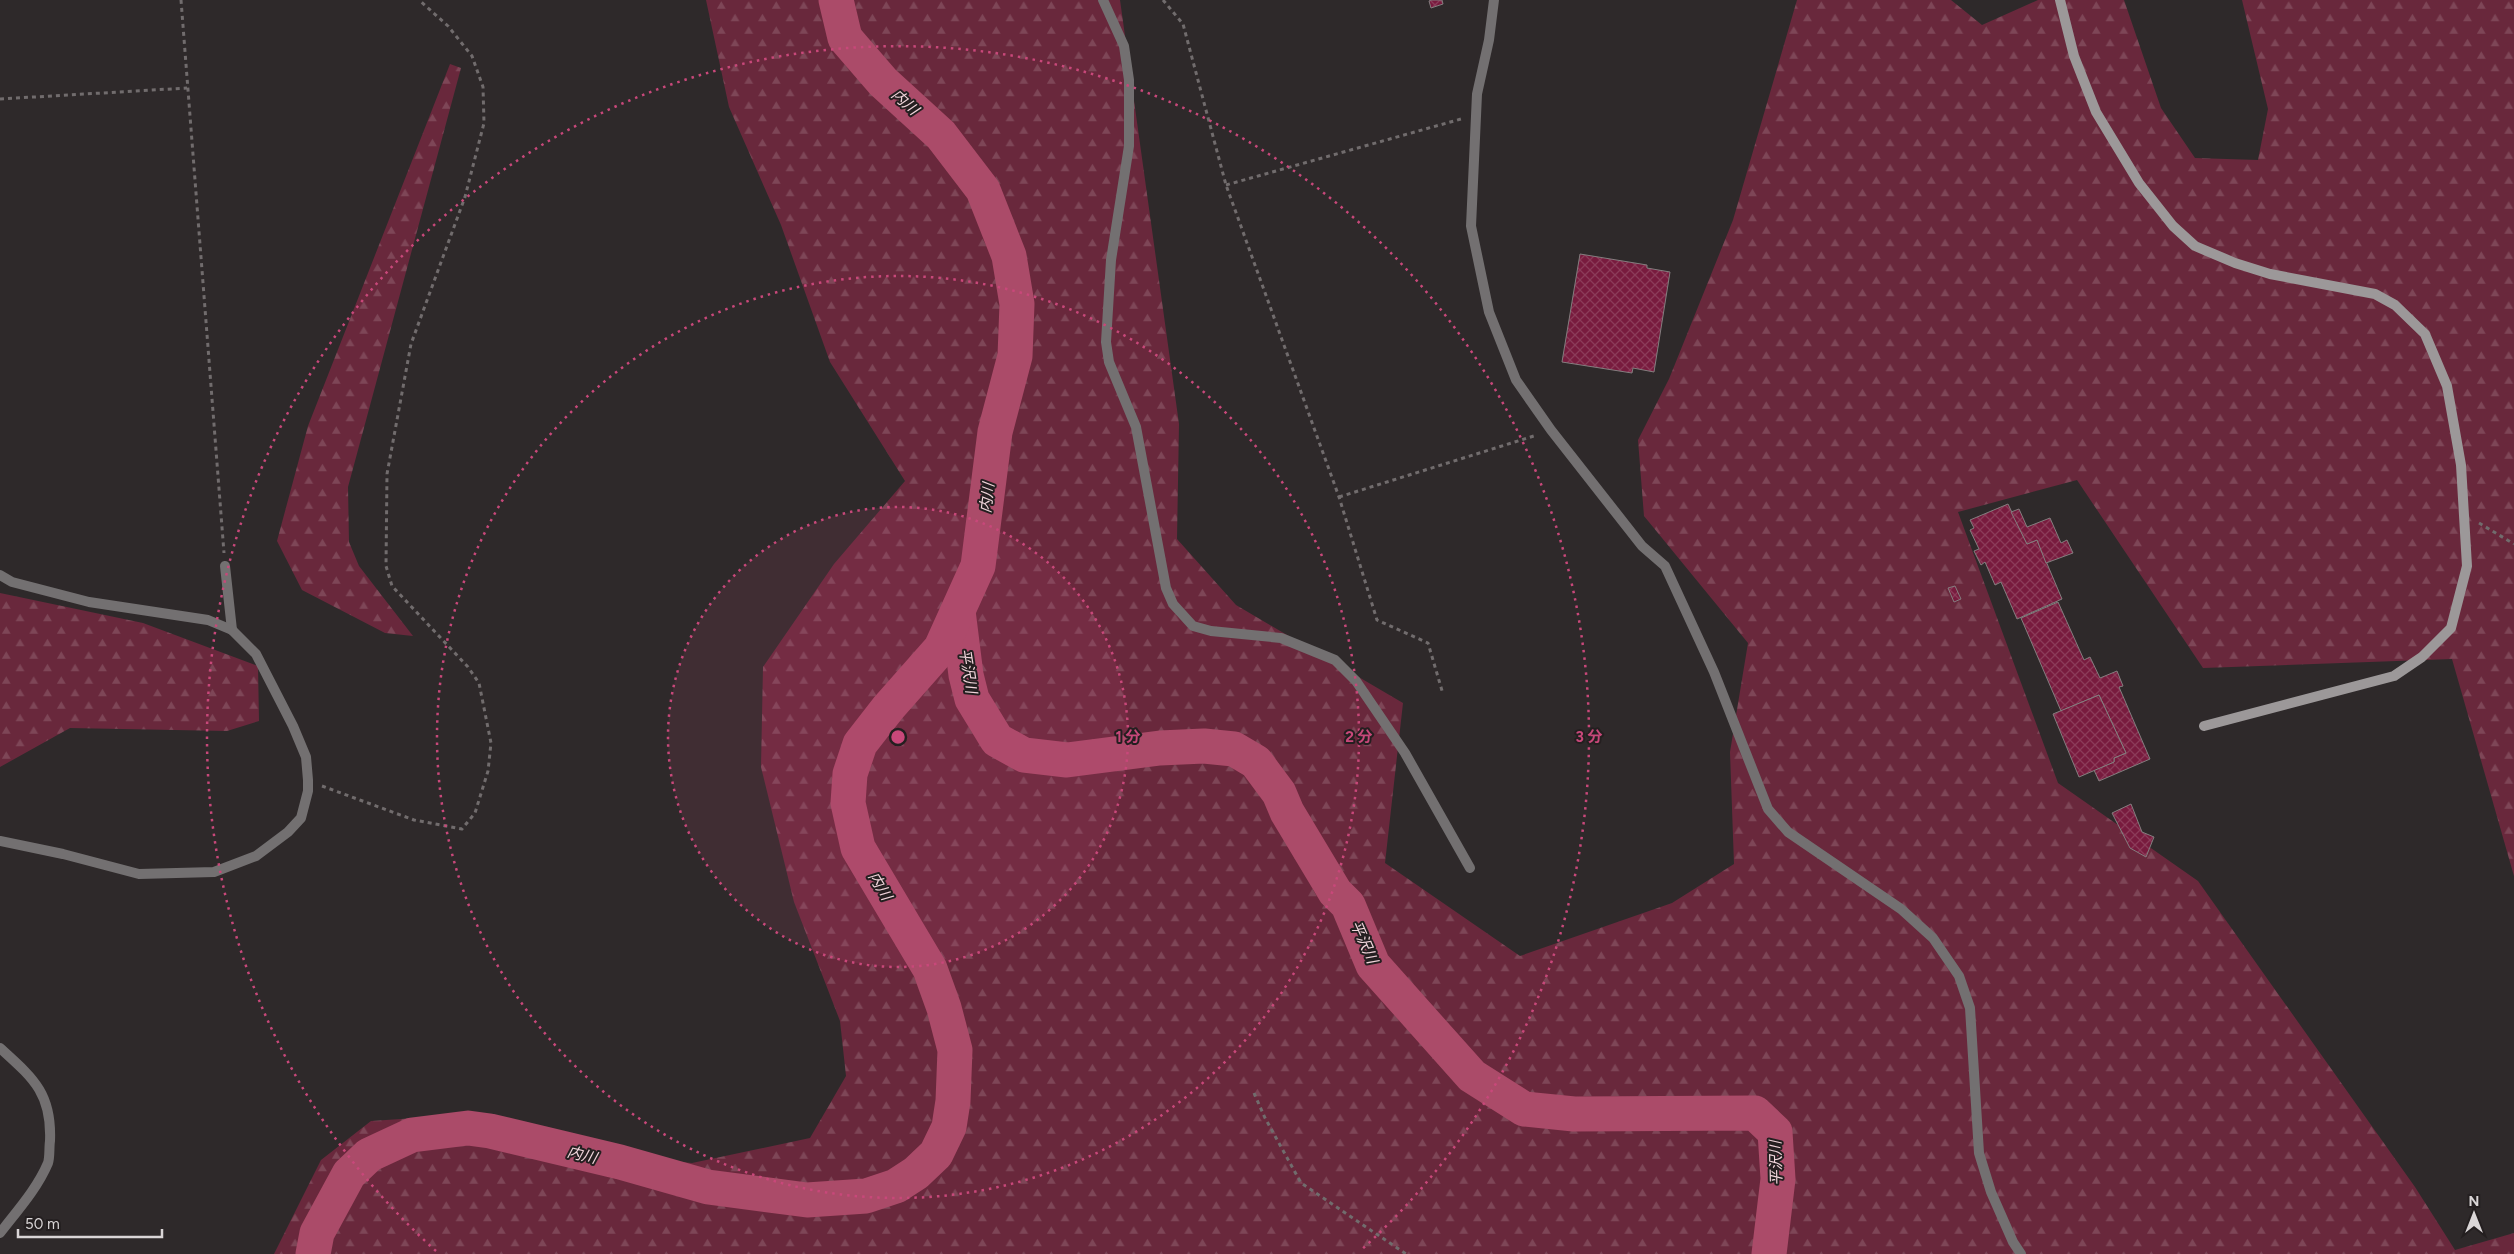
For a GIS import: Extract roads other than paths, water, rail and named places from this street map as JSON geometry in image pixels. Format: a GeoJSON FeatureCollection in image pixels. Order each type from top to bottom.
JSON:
{"type":"FeatureCollection","features":[{"type":"Feature","properties":{"kind":"street"},"geometry":{"type":"LineString","coordinates":[[1103,0],[1124,46],[1129,80],[1129,146],[1111,260],[1106,342],[1109,362],[1136,427],[1166,588],[1173,604],[1193,626],[1211,631],[1281,638],[1335,660],[1356,681],[1405,754],[1470,868]]}},
{"type":"Feature","properties":{"kind":"street"},"geometry":{"type":"LineString","coordinates":[[1494,0],[1489,40],[1476,94],[1471,226],[1489,312],[1516,380],[1551,430],[1642,546],[1665,566],[1714,672],[1768,809],[1788,832],[1901,909],[1934,938],[1959,976],[1970,1008],[1979,1153],[1991,1192],[2013,1242],[2021,1254]]}},
{"type":"Feature","properties":{"kind":"street"},"geometry":{"type":"LineString","coordinates":[[2060,0],[2074,56],[2096,112],[2139,183],[2173,226],[2195,246],[2234,263],[2270,274],[2375,294],[2395,305],[2425,334],[2447,386],[2461,465],[2466,566],[2451,628],[2422,657],[2394,676],[2204,726]]}},
{"type":"Feature","properties":{"kind":"street"},"geometry":{"type":"LineString","coordinates":[[225,566],[232,630]]}},
{"type":"Feature","properties":{"kind":"street"},"geometry":{"type":"LineString","coordinates":[[0,575],[12,582],[89,602],[208,620],[232,630],[256,654],[294,726],[306,757],[308,780],[308,791],[301,818],[288,832],[256,856],[214,872],[139,874],[63,854],[45,852],[0,841]]}},
{"type":"Feature","properties":{"kind":"street"},"geometry":{"type":"LineString","coordinates":[[0,1048],[29,1074],[47,1103],[50,1121],[49,1162],[31,1193],[0,1232]]}},
{"type":"Feature","properties":{"kind":"waterway","name":"内川"},"geometry":{"type":"LineString","coordinates":[[313,1254],[317,1233],[349,1174],[369,1155],[412,1135],[468,1128],[490,1131],[620,1162],[708,1187],[807,1200],[866,1196],[896,1186],[916,1173],[936,1154],[949,1127],[953,1101],[955,1050],[944,1008],[930,969],[858,848],[848,803],[850,774],[860,744],[888,708],[941,648],[978,566],[995,432],[1015,356],[1017,304],[1009,256],[983,190],[941,135],[883,82],[845,38],[836,0]]}},
{"type":"Feature","properties":{"kind":"waterway","name":"平沢川"},"geometry":{"type":"LineString","coordinates":[[958,611],[966,675],[972,699],[997,740],[1024,755],[1067,760],[1160,748],[1204,746],[1234,749],[1256,762],[1279,793],[1287,812],[1335,892],[1348,905],[1373,965],[1472,1076],[1524,1109],[1574,1114],[1755,1113],[1775,1132],[1778,1179],[1769,1254]]}}]}
